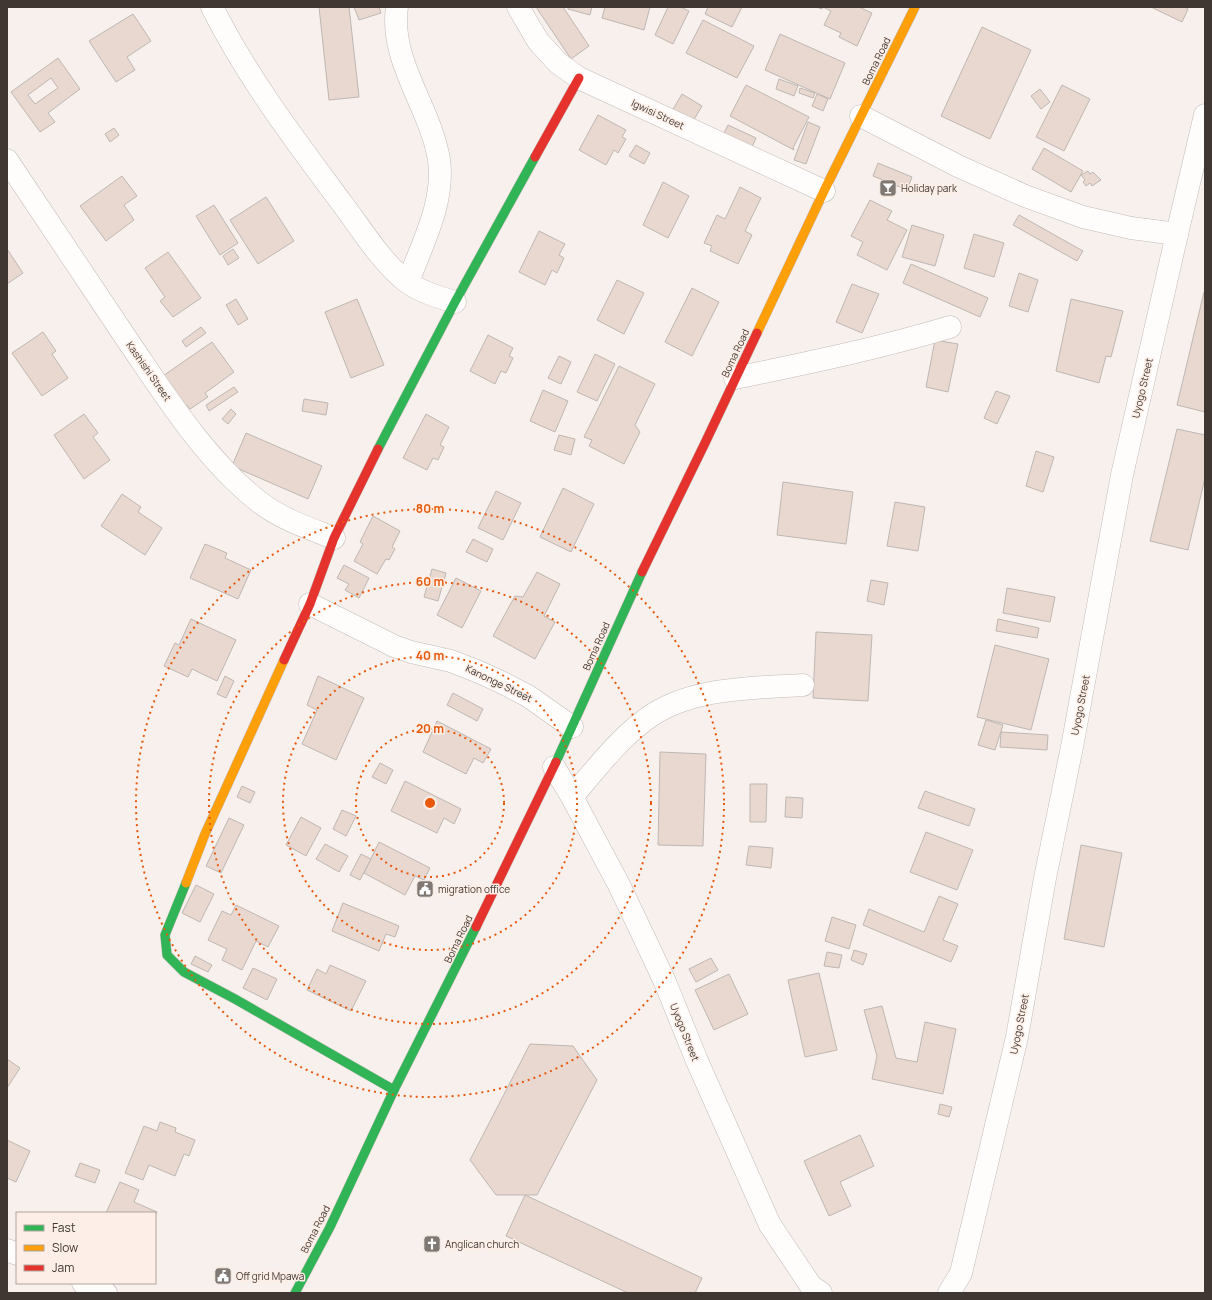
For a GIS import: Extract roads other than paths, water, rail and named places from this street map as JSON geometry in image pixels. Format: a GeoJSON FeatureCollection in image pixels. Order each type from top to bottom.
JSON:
{"type":"FeatureCollection","features":[{"type":"Feature","properties":{"kind":"main road","name":"Boma Road"},"geometry":{"type":"LineString","coordinates":[[295,1293],[330,1227],[394,1090],[465,950],[554,767],[642,571],[824,191],[915,7]]}},
{"type":"Feature","properties":{"kind":"main road"},"geometry":{"type":"LineString","coordinates":[[394,1090],[289,1032],[235,999],[184,972],[167,954],[166,935],[202,841],[310,604],[334,538],[375,454],[454,302],[579,78]]}},
{"type":"Feature","properties":{"kind":"street"},"geometry":{"type":"LineString","coordinates":[[212,7],[246,66],[307,158],[385,259],[408,282],[431,294],[454,302]]}},
{"type":"Feature","properties":{"kind":"street"},"geometry":{"type":"LineString","coordinates":[[397,7],[395,20],[398,44],[406,69],[432,132],[439,161],[440,189],[432,218],[408,282]]}},
{"type":"Feature","properties":{"kind":"street","name":"Igwisi Street"},"geometry":{"type":"LineString","coordinates":[[518,7],[538,41],[558,63],[579,78],[824,191]]}},
{"type":"Feature","properties":{"kind":"street","name":"Uyogo Street"},"geometry":{"type":"LineString","coordinates":[[949,1293],[961,1273],[1018,1037],[1045,878],[1072,747],[1122,475],[1205,115]]}},
{"type":"Feature","properties":{"kind":"street"},"geometry":{"type":"LineString","coordinates":[[861,116],[958,166],[1025,196],[1083,217],[1131,228],[1177,234]]}},
{"type":"Feature","properties":{"kind":"street","name":"Kashishi Street"},"geometry":{"type":"LineString","coordinates":[[7,160],[154,379],[206,450],[231,478],[259,502],[292,521],[334,538]]}},
{"type":"Feature","properties":{"kind":"street"},"geometry":{"type":"LineString","coordinates":[[735,378],[864,350],[950,327]]}},
{"type":"Feature","properties":{"kind":"street","name":"Kanonge Street"},"geometry":{"type":"LineString","coordinates":[[310,604],[394,646],[410,652],[451,661],[501,682],[528,696],[572,727]]}},
{"type":"Feature","properties":{"kind":"street"},"geometry":{"type":"LineString","coordinates":[[572,797],[613,748],[646,719],[668,706],[694,696],[745,689],[803,685]]}},
{"type":"Feature","properties":{"kind":"street","name":"Uyogo Street"},"geometry":{"type":"LineString","coordinates":[[554,767],[572,797],[618,883],[665,982],[697,1062],[770,1224],[811,1286],[821,1293]]}},
{"type":"Feature","properties":{"kind":"street"},"geometry":{"type":"LineString","coordinates":[[85,1284],[106,1293]]}},
{"type":"Feature","properties":{"kind":"place","name":"Holiday park"},"geometry":{"type":"Point","coordinates":[888,188]}},
{"type":"Feature","properties":{"kind":"place","name":"migration office"},"geometry":{"type":"Point","coordinates":[425,889]}},
{"type":"Feature","properties":{"kind":"place","name":"Anglican church"},"geometry":{"type":"Point","coordinates":[432,1244]}},
{"type":"Feature","properties":{"kind":"place","name":"Off grid Mpawa"},"geometry":{"type":"Point","coordinates":[223,1276]}}]}
